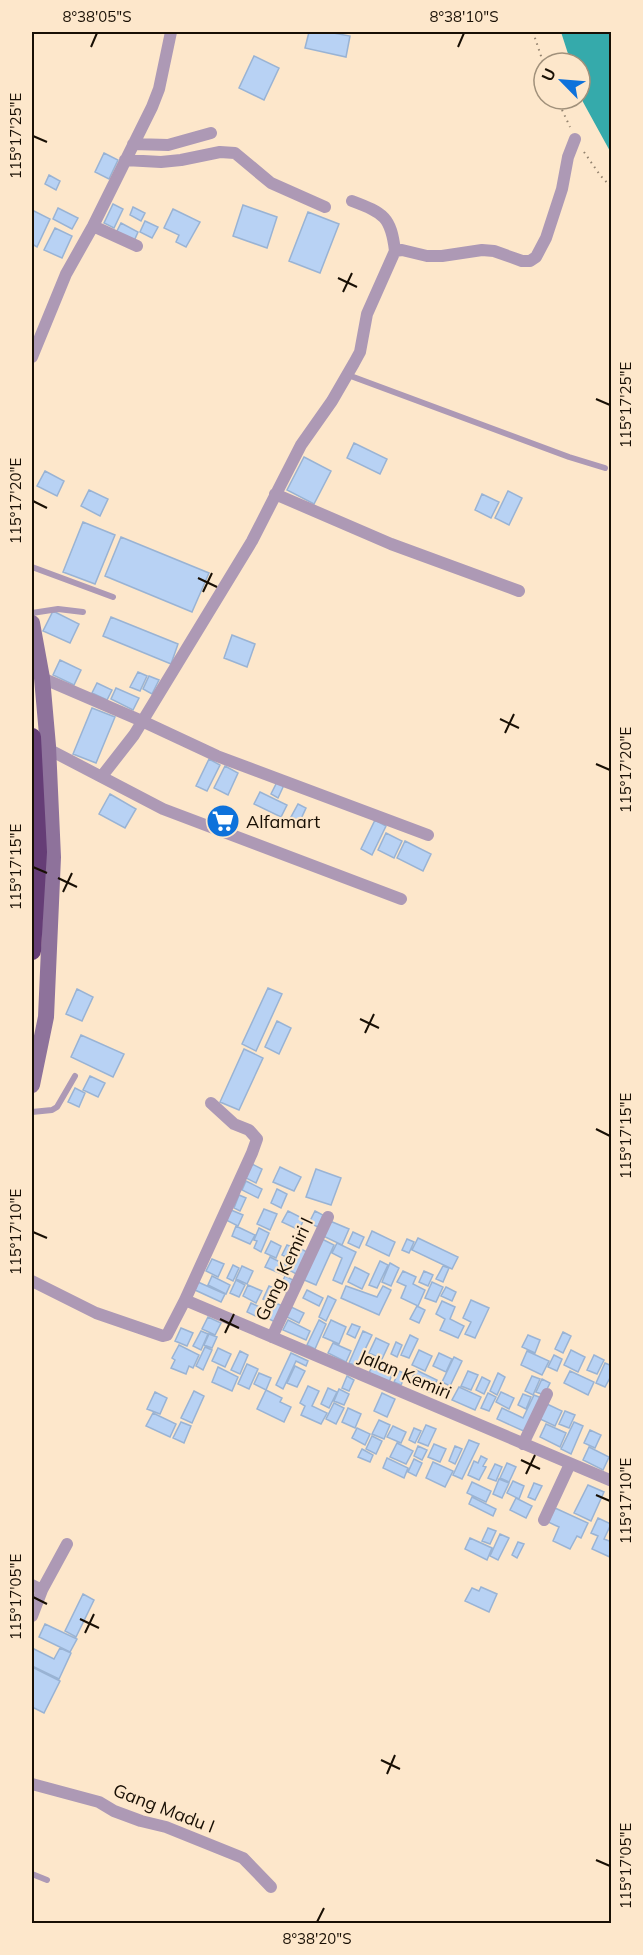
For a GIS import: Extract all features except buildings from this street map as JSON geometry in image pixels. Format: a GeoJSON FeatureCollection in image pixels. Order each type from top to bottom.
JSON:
{"type":"FeatureCollection","features":[{"type":"Feature","properties":{"kind":"highway"},"geometry":{"type":"LineString","coordinates":[[32,737],[38,852],[32,951]]}},
{"type":"Feature","properties":{"kind":"street"},"geometry":{"type":"LineString","coordinates":[[32,357],[66,274],[93,226],[152,106],[159,89],[171,32]]}},
{"type":"Feature","properties":{"kind":"street"},"geometry":{"type":"LineString","coordinates":[[133,144],[168,144],[211,133]]}},
{"type":"Feature","properties":{"kind":"street"},"geometry":{"type":"LineString","coordinates":[[395,251],[442,256],[467,250],[494,250],[522,261],[530,261],[541,250],[546,238],[575,139]]}},
{"type":"Feature","properties":{"kind":"street"},"geometry":{"type":"LineString","coordinates":[[125,160],[161,162],[220,152],[235,153],[272,183],[325,207]]}},
{"type":"Feature","properties":{"kind":"street"},"geometry":{"type":"LineString","coordinates":[[102,776],[122,753],[252,542],[300,445],[348,375],[360,352],[367,314],[395,251],[390,225],[386,218],[352,201]]}},
{"type":"Feature","properties":{"kind":"street"},"geometry":{"type":"LineString","coordinates":[[93,226],[137,246]]}},
{"type":"Feature","properties":{"kind":"street"},"geometry":{"type":"LineString","coordinates":[[275,494],[391,544],[519,591]]}},
{"type":"Feature","properties":{"kind":"street"},"geometry":{"type":"LineString","coordinates":[[32,623],[42,678],[53,857],[46,1017],[32,1085]]}},
{"type":"Feature","properties":{"kind":"street"},"geometry":{"type":"LineString","coordinates":[[42,678],[217,756],[428,836]]}},
{"type":"Feature","properties":{"kind":"street"},"geometry":{"type":"LineString","coordinates":[[48,749],[163,809],[401,899]]}},
{"type":"Feature","properties":{"kind":"street"},"geometry":{"type":"LineString","coordinates":[[32,1281],[96,1312],[165,1336],[185,1300],[257,1139],[249,1130],[234,1124],[211,1103]]}},
{"type":"Feature","properties":{"kind":"street","name":"Gang Kemiri I"},"geometry":{"type":"LineString","coordinates":[[272,1337],[328,1216]]}},
{"type":"Feature","properties":{"kind":"street","name":"Jalan Kemiri"},"geometry":{"type":"LineString","coordinates":[[185,1300],[612,1481]]}},
{"type":"Feature","properties":{"kind":"street"},"geometry":{"type":"LineString","coordinates":[[524,1444],[547,1394]]}},
{"type":"Feature","properties":{"kind":"street"},"geometry":{"type":"LineString","coordinates":[[544,1520],[570,1464]]}},
{"type":"Feature","properties":{"kind":"street"},"geometry":{"type":"LineString","coordinates":[[32,1616],[37,1587],[67,1544]]}},
{"type":"Feature","properties":{"kind":"street","name":"Gang Madu I"},"geometry":{"type":"LineString","coordinates":[[32,1784],[99,1802],[114,1811],[166,1827],[243,1858],[271,1887]]}},
{"type":"Feature","properties":{"kind":"lane"},"geometry":{"type":"LineString","coordinates":[[348,375],[569,458],[605,468]]}},
{"type":"Feature","properties":{"kind":"lane"},"geometry":{"type":"LineString","coordinates":[[32,567],[113,597]]}},
{"type":"Feature","properties":{"kind":"lane"},"geometry":{"type":"LineString","coordinates":[[32,613],[58,609],[83,612]]}},
{"type":"Feature","properties":{"kind":"lane"},"geometry":{"type":"LineString","coordinates":[[32,1112],[52,1110],[57,1107],[75,1076]]}},
{"type":"Feature","properties":{"kind":"lane"},"geometry":{"type":"LineString","coordinates":[[32,1874],[46,1880]]}},
{"type":"Feature","properties":{"kind":"path"},"geometry":{"type":"LineString","coordinates":[[533,32],[540,51]]}},
{"type":"Feature","properties":{"kind":"water"},"geometry":{"type":"Polygon","coordinates":[[[561,32],[611,32],[611,153],[588,111],[592,111],[592,51],[567,51],[561,32]]]}},
{"type":"Feature","properties":{"kind":"place","name":"Alfamart"},"geometry":{"type":"Point","coordinates":[223,821]}}]}
